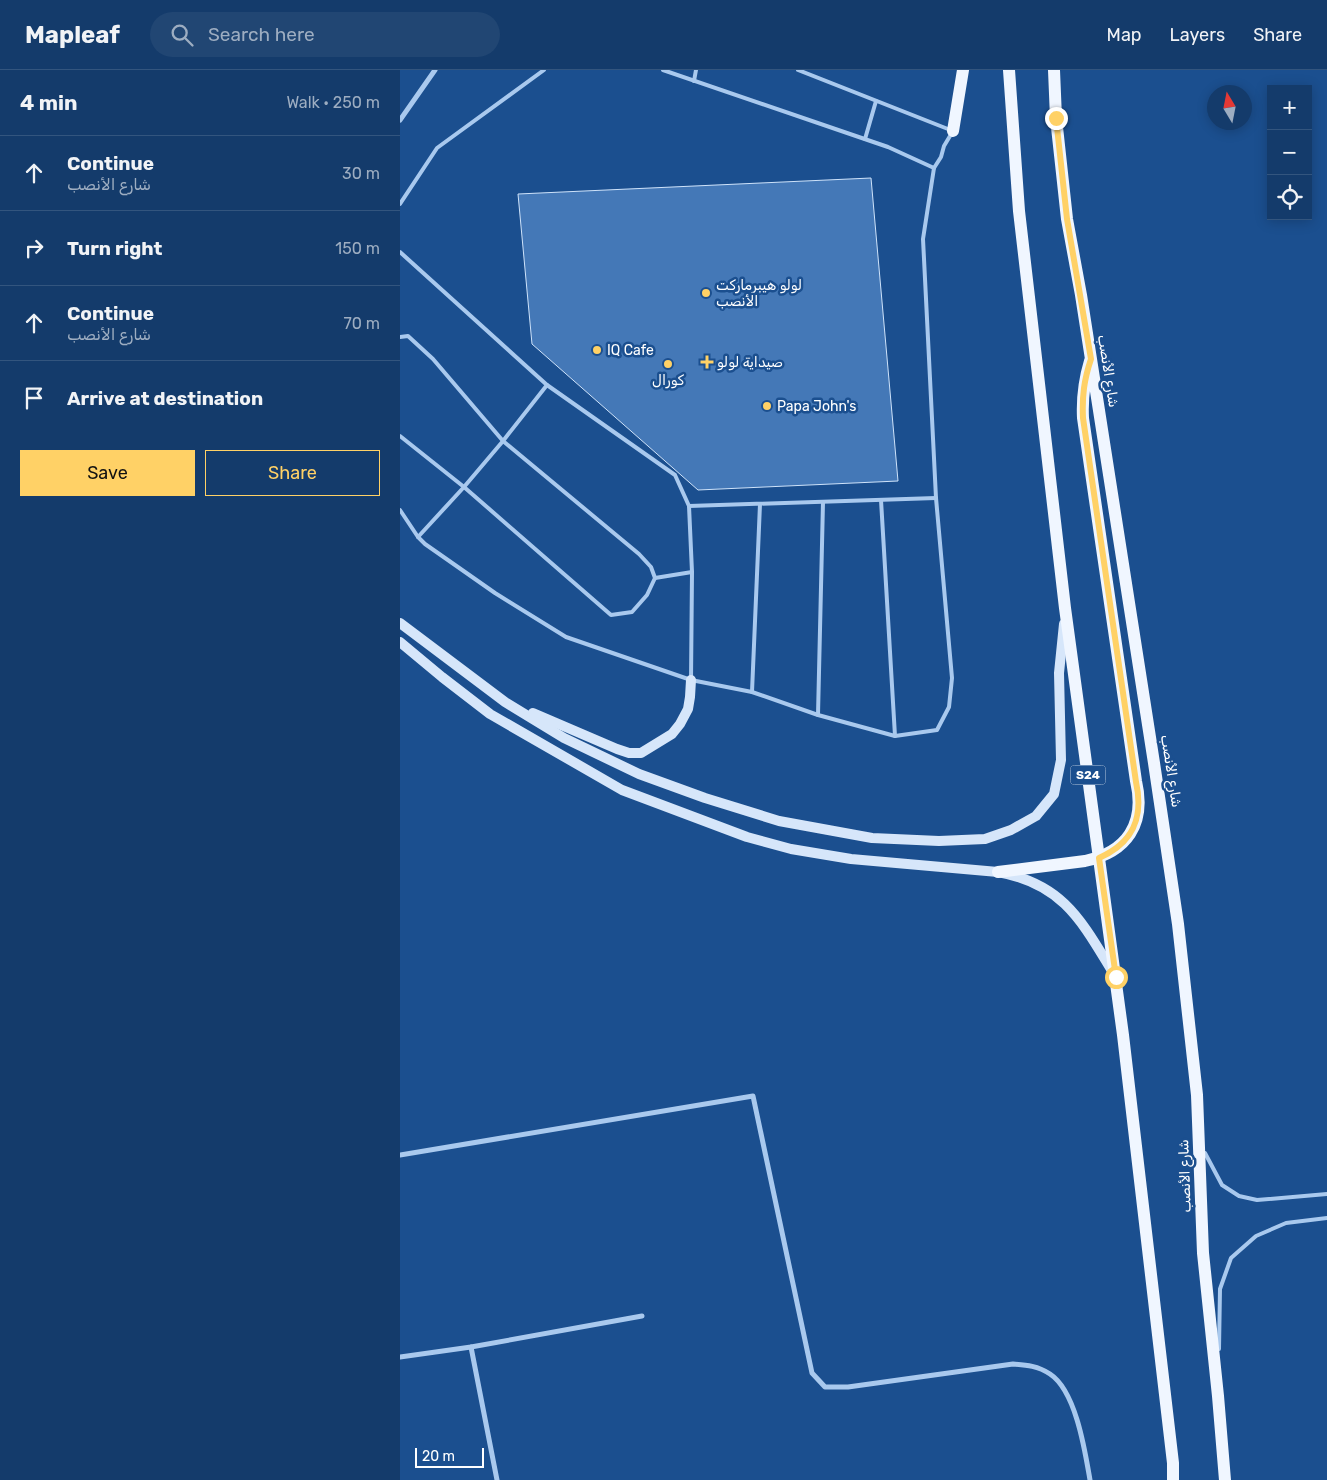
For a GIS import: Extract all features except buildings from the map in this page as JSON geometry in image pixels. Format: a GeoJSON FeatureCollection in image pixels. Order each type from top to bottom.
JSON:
{"type":"FeatureCollection","features":[{"type":"Feature","properties":{"kind":"main road"},"geometry":{"type":"LineString","coordinates":[[953,131],[963,70]]}},
{"type":"Feature","properties":{"kind":"main road","name":"S24"},"geometry":{"type":"LineString","coordinates":[[1009,70],[1019,211],[1065,608],[1116,977],[1173,1463],[1173,1480]]}},
{"type":"Feature","properties":{"kind":"main road","name":"شارع الأنصب"},"geometry":{"type":"LineString","coordinates":[[1054,70],[1056,118],[1067,219],[1091,359],[1178,924],[1197,1095],[1203,1253],[1225,1480]]}},
{"type":"Feature","properties":{"kind":"main road"},"geometry":{"type":"LineString","coordinates":[[998,872],[1099,858],[1122,844],[1132,831],[1137,819],[1139,794],[1083,418],[1082,397],[1091,359]]}},
{"type":"Feature","properties":{"kind":"main road"},"geometry":{"type":"LineString","coordinates":[[400,623],[505,702],[564,738],[639,774],[705,798],[779,821],[872,838],[939,841],[985,839],[1011,830],[1036,816],[1054,794],[1061,760],[1059,673],[1065,608]]}},
{"type":"Feature","properties":{"kind":"main road"},"geometry":{"type":"LineString","coordinates":[[400,642],[490,714],[622,790],[647,800],[747,836],[791,849],[851,859],[998,872],[1015,875],[1031,881],[1060,899],[1074,912],[1116,977]]}},
{"type":"Feature","properties":{"kind":"main road"},"geometry":{"type":"LineString","coordinates":[[505,702],[617,749],[630,753],[641,752],[672,734],[680,724],[688,709],[691,680]]}},
{"type":"Feature","properties":{"kind":"street"},"geometry":{"type":"LineString","coordinates":[[400,120],[435,70]]}},
{"type":"Feature","properties":{"kind":"street"},"geometry":{"type":"LineString","coordinates":[[400,1155],[753,1096],[812,1373],[825,1387],[848,1387],[1013,1364],[1034,1366],[1051,1375],[1072,1402],[1090,1480]]}},
{"type":"Feature","properties":{"kind":"street"},"geometry":{"type":"LineString","coordinates":[[400,1357],[471,1347],[642,1316]]}},
{"type":"Feature","properties":{"kind":"street"},"geometry":{"type":"LineString","coordinates":[[471,1347],[497,1480]]}},
{"type":"Feature","properties":{"kind":"lane"},"geometry":{"type":"LineString","coordinates":[[400,204],[438,148],[544,70]]}},
{"type":"Feature","properties":{"kind":"lane"},"geometry":{"type":"LineString","coordinates":[[663,70],[888,147],[934,168]]}},
{"type":"Feature","properties":{"kind":"lane"},"geometry":{"type":"LineString","coordinates":[[694,81],[696,70]]}},
{"type":"Feature","properties":{"kind":"lane"},"geometry":{"type":"LineString","coordinates":[[400,510],[425,544],[495,593],[566,637],[691,680],[752,692],[818,715],[895,736],[938,730],[950,707],[952,678],[936,498],[924,239],[934,168],[953,131],[798,70]]}},
{"type":"Feature","properties":{"kind":"lane"},"geometry":{"type":"LineString","coordinates":[[865,140],[876,101]]}},
{"type":"Feature","properties":{"kind":"lane"},"geometry":{"type":"LineString","coordinates":[[400,252],[547,384],[675,475],[689,506],[692,572],[691,680]]}},
{"type":"Feature","properties":{"kind":"lane"},"geometry":{"type":"LineString","coordinates":[[400,337],[408,336],[433,359],[503,441],[640,554],[651,567],[655,578],[647,595],[632,612],[610,615],[464,488],[400,436]]}},
{"type":"Feature","properties":{"kind":"lane"},"geometry":{"type":"LineString","coordinates":[[418,537],[464,488],[547,384]]}},
{"type":"Feature","properties":{"kind":"lane"},"geometry":{"type":"LineString","coordinates":[[689,506],[936,498]]}},
{"type":"Feature","properties":{"kind":"lane"},"geometry":{"type":"LineString","coordinates":[[881,500],[895,736]]}},
{"type":"Feature","properties":{"kind":"lane"},"geometry":{"type":"LineString","coordinates":[[818,715],[823,502]]}},
{"type":"Feature","properties":{"kind":"lane"},"geometry":{"type":"LineString","coordinates":[[752,692],[760,504]]}},
{"type":"Feature","properties":{"kind":"lane"},"geometry":{"type":"LineString","coordinates":[[655,578],[692,572]]}},
{"type":"Feature","properties":{"kind":"lane"},"geometry":{"type":"LineString","coordinates":[[1197,1095],[1205,1155],[1222,1185],[1238,1196],[1257,1200],[1327,1194]]}},
{"type":"Feature","properties":{"kind":"lane"},"geometry":{"type":"LineString","coordinates":[[1218,1396],[1220,1289],[1231,1258],[1256,1236],[1286,1223],[1327,1218]]}},
{"type":"Feature","properties":{"kind":"place","name":"لولو ه‍يبرماركت الأنصب"},"geometry":{"type":"Point","coordinates":[706,293]}},
{"type":"Feature","properties":{"kind":"place","name":"IQ Cafe"},"geometry":{"type":"Point","coordinates":[597,350]}},
{"type":"Feature","properties":{"kind":"place","name":"صيداية لولو"},"geometry":{"type":"Point","coordinates":[707,362]}},
{"type":"Feature","properties":{"kind":"place","name":"كورال"},"geometry":{"type":"Point","coordinates":[668,364]}},
{"type":"Feature","properties":{"kind":"place","name":"Papa John's"},"geometry":{"type":"Point","coordinates":[767,406]}},
{"type":"Feature","properties":{"kind":"route"},"geometry":{"type":"LineString","coordinates":[[1056,118],[1067,219],[1091,359],[1082,397],[1083,418],[1139,794],[1137,819],[1132,831],[1122,844],[1099,858],[1116,977]]}}]}
